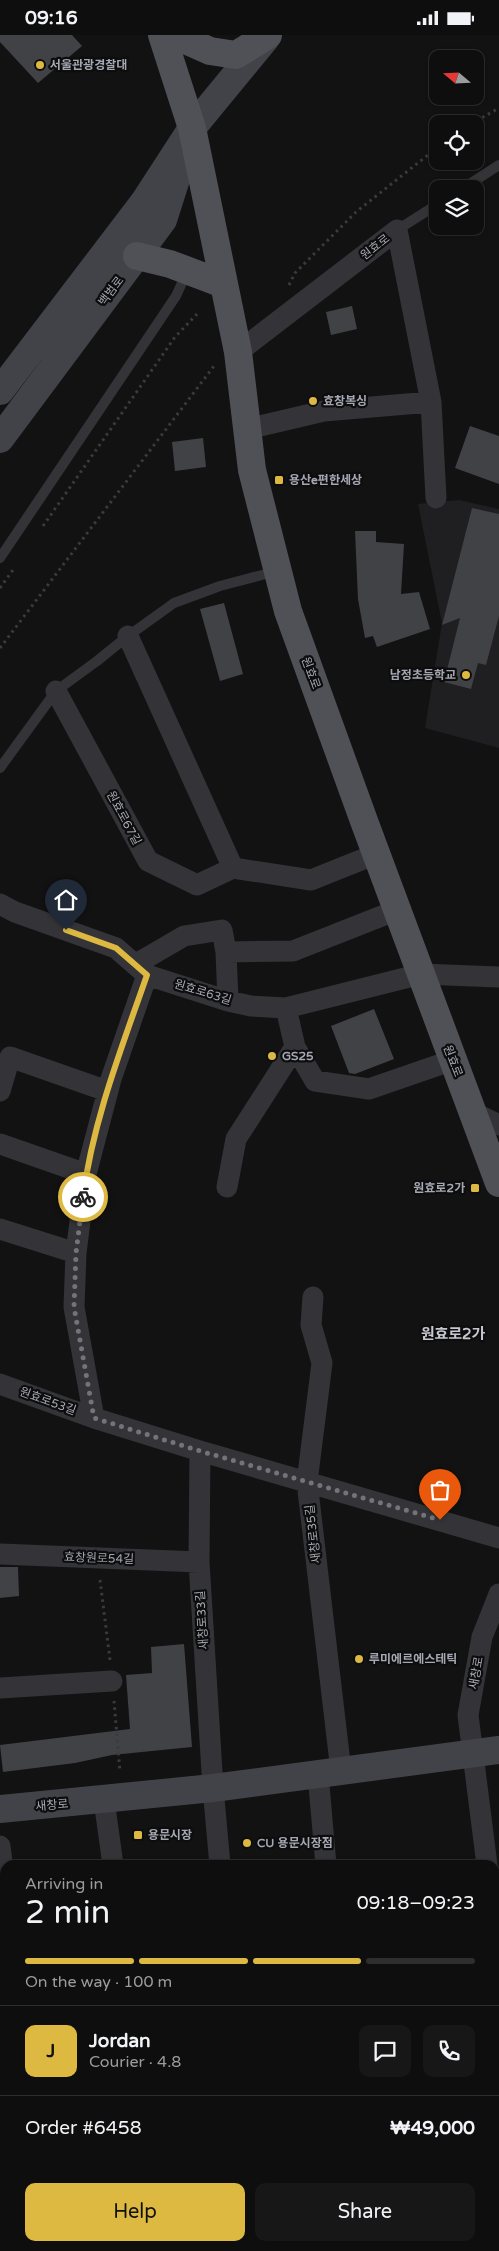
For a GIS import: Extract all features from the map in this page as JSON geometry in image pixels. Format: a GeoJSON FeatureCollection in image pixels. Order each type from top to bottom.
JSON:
{"type":"FeatureCollection","features":[{"type":"Feature","properties":{"kind":"main road","name":"원효로"},"geometry":{"type":"LineString","coordinates":[[162,35],[192,128],[238,352],[252,470],[288,611],[376,855],[499,1183]]}},
{"type":"Feature","properties":{"kind":"main road"},"geometry":{"type":"LineString","coordinates":[[174,35],[210,51],[236,55],[268,35]]}},
{"type":"Feature","properties":{"kind":"main road","name":"백범로"},"geometry":{"type":"LineString","coordinates":[[0,391],[144,202],[192,128],[268,35]]}},
{"type":"Feature","properties":{"kind":"main road","name":"백범로"},"geometry":{"type":"LineString","coordinates":[[0,439],[163,220],[192,128]]}},
{"type":"Feature","properties":{"kind":"main road"},"geometry":{"type":"LineString","coordinates":[[101,258],[118,252],[125,257],[130,266],[156,259],[223,284]]}},
{"type":"Feature","properties":{"kind":"main road","name":"새창로"},"geometry":{"type":"LineString","coordinates":[[0,1809],[213,1788],[499,1750]]}},
{"type":"Feature","properties":{"kind":"street","name":"원효로"},"geometry":{"type":"LineString","coordinates":[[238,352],[397,230],[431,402],[436,497]]}},
{"type":"Feature","properties":{"kind":"street"},"geometry":{"type":"LineString","coordinates":[[247,429],[324,411],[431,402]]}},
{"type":"Feature","properties":{"kind":"street"},"geometry":{"type":"LineString","coordinates":[[128,635],[233,868],[311,880],[376,855]]}},
{"type":"Feature","properties":{"kind":"street","name":"원효로67길"},"geometry":{"type":"LineString","coordinates":[[56,691],[148,861],[197,885],[233,868]]}},
{"type":"Feature","properties":{"kind":"street","name":"원효로63길"},"geometry":{"type":"LineString","coordinates":[[0,904],[16,912],[116,948],[141,970],[228,1001],[251,1006],[286,1008],[421,974],[499,977]]}},
{"type":"Feature","properties":{"kind":"street"},"geometry":{"type":"LineString","coordinates":[[226,952],[293,951],[397,910]]}},
{"type":"Feature","properties":{"kind":"street"},"geometry":{"type":"LineString","coordinates":[[94,1418],[74,1307],[76,1253],[86,1174],[141,970],[184,936],[222,930],[226,952],[228,1001]]}},
{"type":"Feature","properties":{"kind":"street"},"geometry":{"type":"LineString","coordinates":[[286,1008],[295,1047],[315,1081],[369,1089],[453,1060]]}},
{"type":"Feature","properties":{"kind":"street"},"geometry":{"type":"LineString","coordinates":[[227,1187],[236,1139],[295,1047]]}},
{"type":"Feature","properties":{"kind":"street"},"geometry":{"type":"LineString","coordinates":[[0,1091],[10,1057],[107,1091]]}},
{"type":"Feature","properties":{"kind":"street"},"geometry":{"type":"LineString","coordinates":[[472,1112],[499,1125]]}},
{"type":"Feature","properties":{"kind":"street"},"geometry":{"type":"LineString","coordinates":[[0,1144],[86,1174]]}},
{"type":"Feature","properties":{"kind":"street"},"geometry":{"type":"LineString","coordinates":[[0,1229],[76,1253]]}},
{"type":"Feature","properties":{"kind":"street","name":"새창로35길"},"geometry":{"type":"LineString","coordinates":[[313,1297],[311,1325],[322,1363],[307,1482],[330,1773]]}},
{"type":"Feature","properties":{"kind":"street","name":"원효로53길"},"geometry":{"type":"LineString","coordinates":[[0,1384],[94,1418],[200,1451],[499,1538]]}},
{"type":"Feature","properties":{"kind":"street","name":"새창로33길"},"geometry":{"type":"LineString","coordinates":[[200,1451],[199,1562],[213,1788]]}},
{"type":"Feature","properties":{"kind":"street","name":"효창원로54길"},"geometry":{"type":"LineString","coordinates":[[0,1554],[199,1562]]}},
{"type":"Feature","properties":{"kind":"street","name":"새창로"},"geometry":{"type":"LineString","coordinates":[[472,1754],[468,1715],[482,1637],[499,1594]]}},
{"type":"Feature","properties":{"kind":"street"},"geometry":{"type":"LineString","coordinates":[[0,1688],[112,1681]]}},
{"type":"Feature","properties":{"kind":"street"},"geometry":{"type":"LineString","coordinates":[[472,1754],[485,1860]]}},
{"type":"Feature","properties":{"kind":"street"},"geometry":{"type":"LineString","coordinates":[[326,1860],[330,1773]]}},
{"type":"Feature","properties":{"kind":"street"},"geometry":{"type":"LineString","coordinates":[[213,1788],[220,1860]]}},
{"type":"Feature","properties":{"kind":"street"},"geometry":{"type":"LineString","coordinates":[[104,1800],[112,1860]]}},
{"type":"Feature","properties":{"kind":"street"},"geometry":{"type":"LineString","coordinates":[[0,1846],[2,1860]]}},
{"type":"Feature","properties":{"kind":"lane"},"geometry":{"type":"LineString","coordinates":[[476,180],[499,165]]}},
{"type":"Feature","properties":{"kind":"lane"},"geometry":{"type":"LineString","coordinates":[[397,230],[429,210]]}},
{"type":"Feature","properties":{"kind":"lane"},"geometry":{"type":"LineString","coordinates":[[0,558],[176,296],[187,270]]}},
{"type":"Feature","properties":{"kind":"lane"},"geometry":{"type":"LineString","coordinates":[[0,768],[56,691],[128,635],[174,603],[220,586],[278,570]]}},
{"type":"Feature","properties":{"kind":"path"},"geometry":{"type":"LineString","coordinates":[[484,117],[499,108]]}},
{"type":"Feature","properties":{"kind":"path"},"geometry":{"type":"LineString","coordinates":[[287,289],[294,273],[356,212],[429,154]]}},
{"type":"Feature","properties":{"kind":"path"},"geometry":{"type":"LineString","coordinates":[[40,531],[175,337],[197,314]]}},
{"type":"Feature","properties":{"kind":"path"},"geometry":{"type":"LineString","coordinates":[[0,648],[214,366]]}},
{"type":"Feature","properties":{"kind":"path"},"geometry":{"type":"LineString","coordinates":[[0,588],[17,564]]}},
{"type":"Feature","properties":{"kind":"shaded area","name":"남정초등학교"},"geometry":{"type":"Polygon","coordinates":[[[459,500],[499,509],[499,748],[425,728],[442,623],[418,504],[459,500]]]}},
{"type":"Feature","properties":{"kind":"building","name":"서울관광경찰대"},"geometry":{"type":"Polygon","coordinates":[[[0,35],[72,35],[82,46],[38,83],[0,42],[0,35]]]}},
{"type":"Feature","properties":{"kind":"building"},"geometry":{"type":"Polygon","coordinates":[[[352,306],[357,329],[331,335],[326,312],[352,306]]]}},
{"type":"Feature","properties":{"kind":"building"},"geometry":{"type":"Polygon","coordinates":[[[470,426],[499,436],[499,484],[455,468],[470,426]]]}},
{"type":"Feature","properties":{"kind":"building"},"geometry":{"type":"Polygon","coordinates":[[[203,438],[206,467],[175,471],[172,442],[203,438]]]}},
{"type":"Feature","properties":{"kind":"building"},"geometry":{"type":"Polygon","coordinates":[[[472,508],[499,514],[499,616],[486,665],[478,663],[471,689],[444,682],[460,618],[442,625],[472,508]]]}},
{"type":"Feature","properties":{"kind":"building"},"geometry":{"type":"Polygon","coordinates":[[[355,531],[376,531],[376,542],[404,544],[401,594],[419,592],[430,629],[377,647],[373,636],[365,638],[358,599],[355,531]]]}},
{"type":"Feature","properties":{"kind":"building"},"geometry":{"type":"Polygon","coordinates":[[[224,603],[243,674],[220,681],[200,609],[224,603]]]}},
{"type":"Feature","properties":{"kind":"building"},"geometry":{"type":"Polygon","coordinates":[[[374,1009],[394,1059],[355,1074],[349,1073],[331,1026],[374,1009]]]}},
{"type":"Feature","properties":{"kind":"building"},"geometry":{"type":"Polygon","coordinates":[[[0,1567],[18,1567],[19,1596],[0,1598],[0,1567]]]}},
{"type":"Feature","properties":{"kind":"building"},"geometry":{"type":"Polygon","coordinates":[[[184,1644],[192,1747],[112,1755],[75,1763],[3,1772],[0,1745],[130,1729],[126,1675],[152,1673],[151,1647],[184,1644]]]}},
{"type":"Feature","properties":{"kind":"way so far"},"geometry":{"type":"LineString","coordinates":[[83,1197],[76,1253],[74,1307],[94,1418],[200,1451],[440,1520]]}},
{"type":"Feature","properties":{"kind":"place","name":"서울관광경찰대"},"geometry":{"type":"Point","coordinates":[40,65]}},
{"type":"Feature","properties":{"kind":"place","name":"효창복싱"},"geometry":{"type":"Point","coordinates":[313,401]}},
{"type":"Feature","properties":{"kind":"place","name":"용산e편한세상"},"geometry":{"type":"Point","coordinates":[279,480]}},
{"type":"Feature","properties":{"kind":"place","name":"남정초등학교"},"geometry":{"type":"Point","coordinates":[466,675]}},
{"type":"Feature","properties":{"kind":"place","name":"GS25"},"geometry":{"type":"Point","coordinates":[272,1056]}},
{"type":"Feature","properties":{"kind":"place","name":"원효로2가"},"geometry":{"type":"Point","coordinates":[475,1188]}},
{"type":"Feature","properties":{"kind":"place","name":"루미에르에스테틱"},"geometry":{"type":"Point","coordinates":[359,1659]}},
{"type":"Feature","properties":{"kind":"place","name":"용문시장"},"geometry":{"type":"Point","coordinates":[138,1835]}},
{"type":"Feature","properties":{"kind":"place","name":"CU 용문시장점"},"geometry":{"type":"Point","coordinates":[247,1843]}},
{"type":"Feature","properties":{"kind":"district","name":"원효로2가"},"geometry":{"type":"Point","coordinates":[453,1334]}},
{"type":"Feature","properties":{"kind":"route"},"geometry":{"type":"LineString","coordinates":[[66,930],[116,948],[147,975],[111,1079],[86,1174],[83,1197]]}}]}
